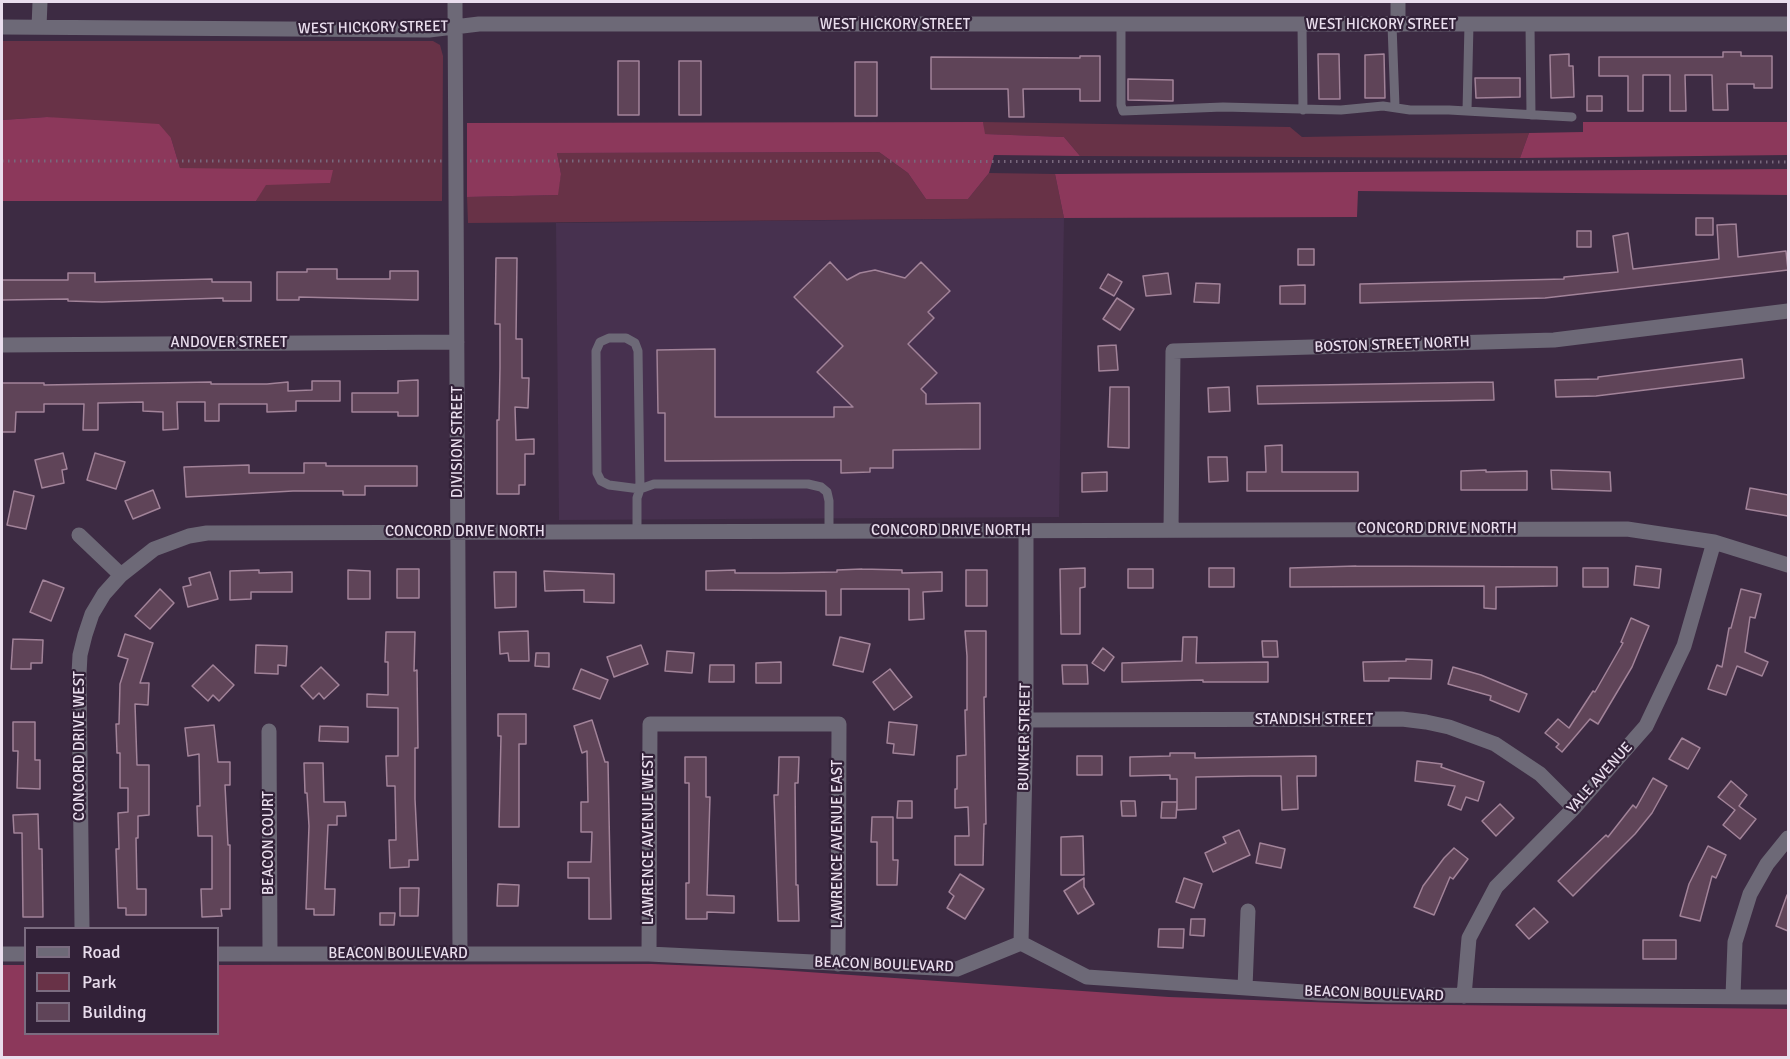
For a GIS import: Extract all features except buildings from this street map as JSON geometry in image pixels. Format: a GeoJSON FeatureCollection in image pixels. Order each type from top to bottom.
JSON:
{"type":"FeatureCollection","features":[{"type":"Feature","properties":{"kind":"street"},"geometry":{"type":"LineString","coordinates":[[39,27],[40,2]]}},
{"type":"Feature","properties":{"kind":"street","name":"DIVISION STREET"},"geometry":{"type":"LineString","coordinates":[[455,2],[460,954]]}},
{"type":"Feature","properties":{"kind":"street"},"geometry":{"type":"LineString","coordinates":[[1395,25],[1398,2]]}},
{"type":"Feature","properties":{"kind":"street","name":"WEST HICKORY STREET"},"geometry":{"type":"LineString","coordinates":[[2,27],[418,30],[478,24],[1788,24]]}},
{"type":"Feature","properties":{"kind":"street","name":"BOSTON STREET NORTH"},"geometry":{"type":"LineString","coordinates":[[1171,530],[1173,351],[1554,340],[1788,311]]}},
{"type":"Feature","properties":{"kind":"street","name":"ANDOVER STREET"},"geometry":{"type":"LineString","coordinates":[[2,345],[457,342]]}},
{"type":"Feature","properties":{"kind":"street","name":"CONCORD DRIVE NORTH"},"geometry":{"type":"LineString","coordinates":[[120,575],[154,549],[189,536],[207,533],[1627,529],[1714,542],[1788,566]]}},
{"type":"Feature","properties":{"kind":"street","name":"BUNKER STREET"},"geometry":{"type":"LineString","coordinates":[[1021,943],[1026,720],[1026,530]]}},
{"type":"Feature","properties":{"kind":"street"},"geometry":{"type":"LineString","coordinates":[[79,535],[120,575]]}},
{"type":"Feature","properties":{"kind":"street","name":"YALE AVENUE"},"geometry":{"type":"LineString","coordinates":[[1464,996],[1469,938],[1496,887],[1574,808],[1646,726],[1684,646],[1714,542]]}},
{"type":"Feature","properties":{"kind":"street","name":"CONCORD DRIVE WEST"},"geometry":{"type":"LineString","coordinates":[[82,927],[80,655],[92,614],[104,594],[120,575]]}},
{"type":"Feature","properties":{"kind":"street","name":"STANDISH STREET"},"geometry":{"type":"LineString","coordinates":[[1026,720],[1402,720],[1426,722],[1449,727],[1495,744],[1540,774],[1574,808]]}},
{"type":"Feature","properties":{"kind":"street","name":"LAWRENCE AVENUE EAST"},"geometry":{"type":"LineString","coordinates":[[650,724],[839,724],[838,964]]}},
{"type":"Feature","properties":{"kind":"street","name":"LAWRENCE AVENUE WEST"},"geometry":{"type":"LineString","coordinates":[[649,954],[650,724]]}},
{"type":"Feature","properties":{"kind":"street","name":"BEACON COURT"},"geometry":{"type":"LineString","coordinates":[[269,732],[270,954]]}},
{"type":"Feature","properties":{"kind":"street"},"geometry":{"type":"LineString","coordinates":[[1733,996],[1735,942],[1747,903],[1767,864],[1788,838]]}},
{"type":"Feature","properties":{"kind":"street"},"geometry":{"type":"LineString","coordinates":[[1245,988],[1248,911]]}},
{"type":"Feature","properties":{"kind":"street","name":"BEACON BOULEVARD"},"geometry":{"type":"LineString","coordinates":[[219,954],[649,954],[957,969],[1021,943],[1087,977],[1330,993],[1464,996],[1788,997]]}},
{"type":"Feature","properties":{"kind":"street"},"geometry":{"type":"LineString","coordinates":[[2,954],[24,954]]}},
{"type":"Feature","properties":{"kind":"lane"},"geometry":{"type":"LineString","coordinates":[[1467,111],[1469,24]]}},
{"type":"Feature","properties":{"kind":"lane"},"geometry":{"type":"LineString","coordinates":[[1530,24],[1531,115]]}},
{"type":"Feature","properties":{"kind":"lane"},"geometry":{"type":"LineString","coordinates":[[1121,25],[1120,105],[1123,111],[1223,107],[1303,110],[1395,106],[1410,110],[1572,117]]}},
{"type":"Feature","properties":{"kind":"lane"},"geometry":{"type":"LineString","coordinates":[[1302,25],[1303,110]]}},
{"type":"Feature","properties":{"kind":"lane"},"geometry":{"type":"LineString","coordinates":[[1395,25],[1395,106]]}},
{"type":"Feature","properties":{"kind":"lane"},"geometry":{"type":"LineString","coordinates":[[637,531],[637,498],[640,489],[638,351],[635,343],[626,338],[609,338],[600,342],[596,351],[597,472],[601,481],[640,489],[654,484],[808,484],[821,487],[827,492],[829,531]]}},
{"type":"Feature","properties":{"kind":"path"},"geometry":{"type":"LineString","coordinates":[[2,161],[444,161]]}},
{"type":"Feature","properties":{"kind":"path"},"geometry":{"type":"LineString","coordinates":[[465,161],[1788,162]]}},
{"type":"Feature","properties":{"kind":"shaded area"},"geometry":{"type":"Polygon","coordinates":[[[47,117],[159,124],[171,138],[180,168],[333,170],[330,183],[266,185],[256,201],[2,201],[2,120],[47,117]]]}},
{"type":"Feature","properties":{"kind":"shaded area"},"geometry":{"type":"Polygon","coordinates":[[[983,122],[985,134],[1064,137],[1080,156],[994,155],[989,173],[968,199],[926,199],[908,173],[879,152],[557,153],[561,174],[558,195],[467,197],[467,123],[983,122]]]}},
{"type":"Feature","properties":{"kind":"shaded area"},"geometry":{"type":"Polygon","coordinates":[[[1583,122],[1788,122],[1788,155],[1520,158],[1529,133],[1583,132],[1583,122]]]}},
{"type":"Feature","properties":{"kind":"shaded area"},"geometry":{"type":"Polygon","coordinates":[[[1788,169],[1788,195],[1358,191],[1357,217],[1064,218],[1055,174],[1788,169]]]}},
{"type":"Feature","properties":{"kind":"shaded area"},"geometry":{"type":"Polygon","coordinates":[[[1064,218],[1059,517],[559,520],[556,223],[1064,218]]]}},
{"type":"Feature","properties":{"kind":"shaded area"},"geometry":{"type":"Polygon","coordinates":[[[652,964],[750,968],[1169,997],[1367,1004],[1788,1009],[1788,1057],[2,1057],[2,965],[24,965],[24,1035],[219,1035],[219,965],[652,964]]]}},
{"type":"Feature","properties":{"kind":"green space"},"geometry":{"type":"Polygon","coordinates":[[[2,41],[433,41],[440,45],[443,56],[442,201],[256,201],[266,184],[329,183],[180,168],[171,138],[47,117],[2,120],[2,41]]]}},
{"type":"Feature","properties":{"kind":"green space"},"geometry":{"type":"Polygon","coordinates":[[[983,122],[1290,127],[1302,137],[1529,133],[1520,158],[1080,156],[1064,137],[984,134],[983,122]]]}},
{"type":"Feature","properties":{"kind":"green space"},"geometry":{"type":"Polygon","coordinates":[[[879,152],[908,173],[926,199],[968,199],[989,173],[1055,174],[1064,218],[468,223],[467,197],[557,195],[561,174],[557,153],[879,152]]]}}]}
